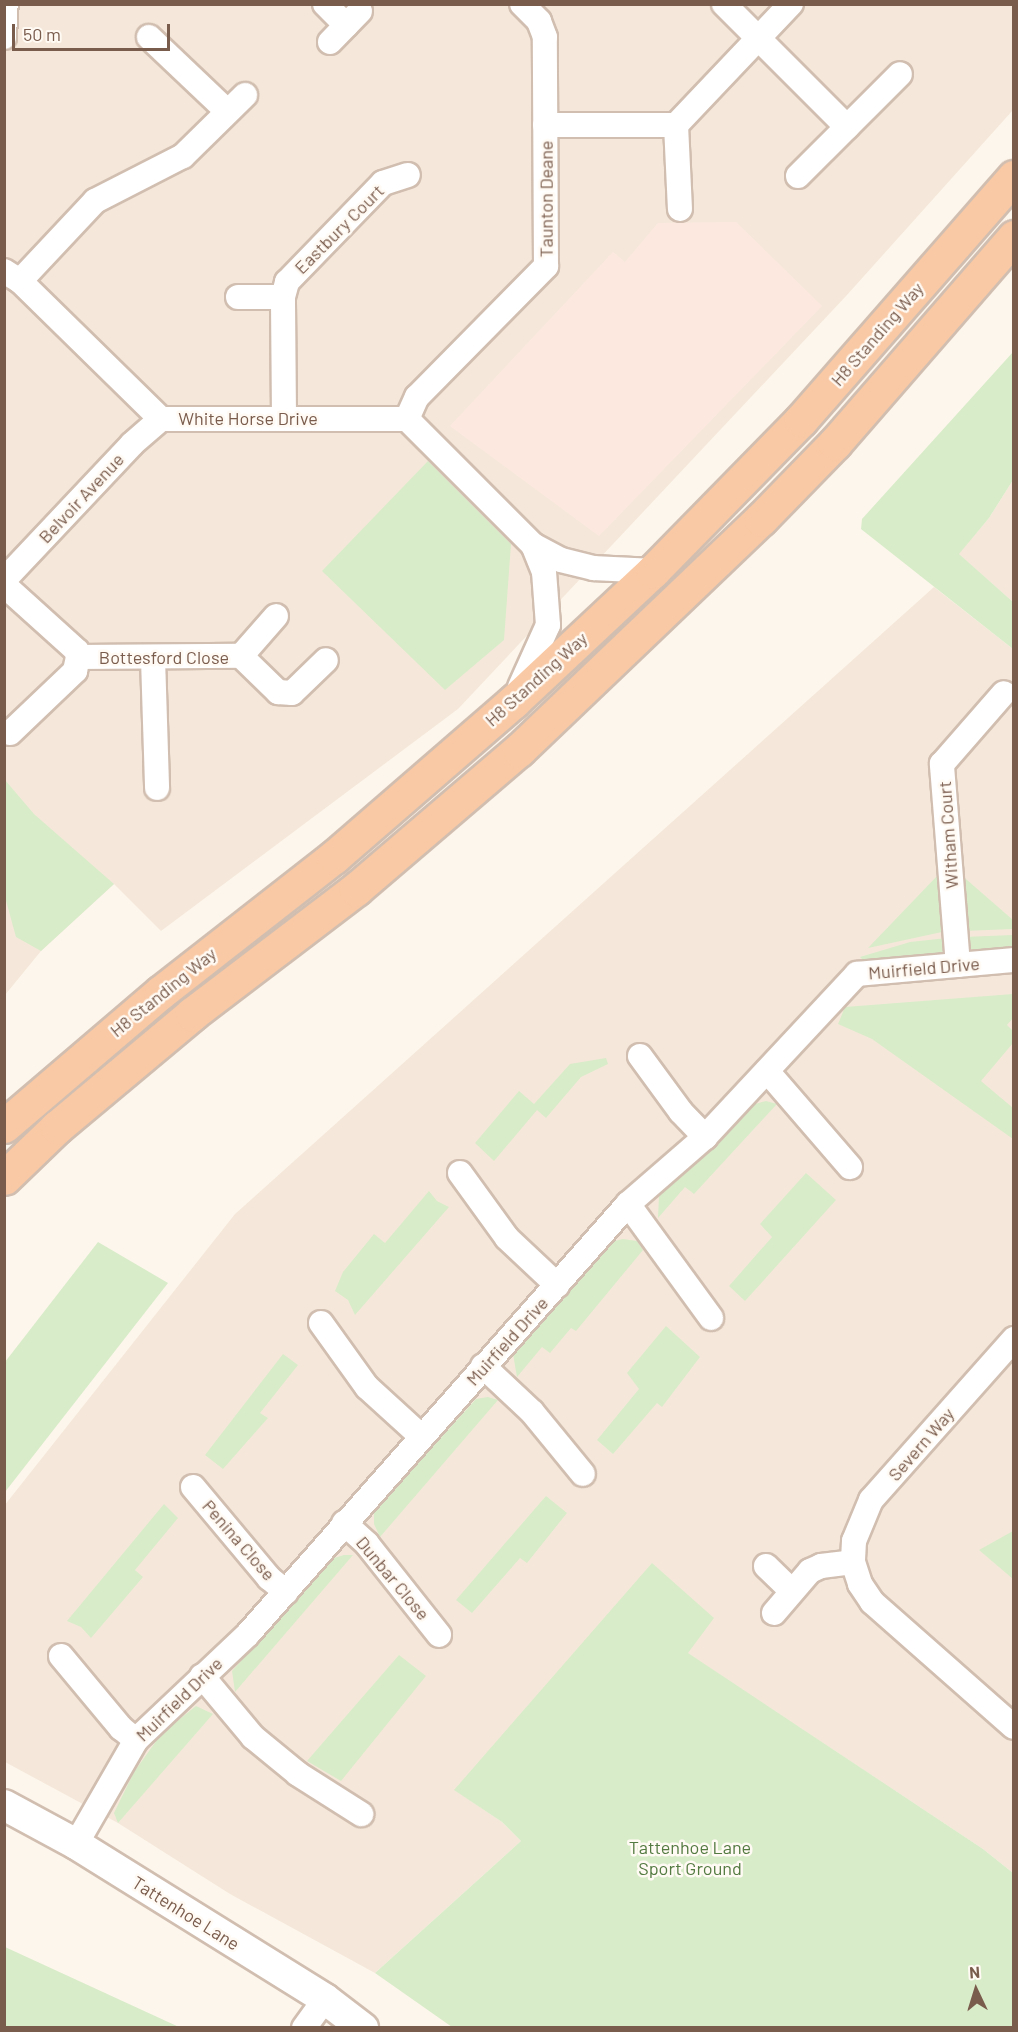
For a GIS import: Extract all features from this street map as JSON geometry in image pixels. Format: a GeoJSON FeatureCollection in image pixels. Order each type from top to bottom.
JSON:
{"type":"FeatureCollection","features":[{"type":"Feature","properties":{"kind":"highway","name":"H8 Standing Way"},"geometry":{"type":"LineString","coordinates":[[4,1126],[161,992],[334,857],[513,702],[653,571],[801,420],[1014,177]]}},
{"type":"Feature","properties":{"kind":"highway","name":"H8 Standing Way"},"geometry":{"type":"LineString","coordinates":[[4,1178],[57,1127],[192,1014],[356,889],[519,750],[761,519],[835,443],[1014,237]]}},
{"type":"Feature","properties":{"kind":"street"},"geometry":{"type":"LineString","coordinates":[[4,37],[6,4]]}},
{"type":"Feature","properties":{"kind":"street"},"geometry":{"type":"LineString","coordinates":[[325,4],[345,26]]}},
{"type":"Feature","properties":{"kind":"street","name":"Taunton Deane"},"geometry":{"type":"LineString","coordinates":[[407,419],[417,397],[546,266],[545,37],[539,21],[522,4]]}},
{"type":"Feature","properties":{"kind":"street"},"geometry":{"type":"LineString","coordinates":[[724,4],[847,127]]}},
{"type":"Feature","properties":{"kind":"street"},"geometry":{"type":"LineString","coordinates":[[545,125],[676,125],[790,4]]}},
{"type":"Feature","properties":{"kind":"street"},"geometry":{"type":"LineString","coordinates":[[149,37],[227,111]]}},
{"type":"Feature","properties":{"kind":"street"},"geometry":{"type":"LineString","coordinates":[[798,176],[900,74]]}},
{"type":"Feature","properties":{"kind":"street"},"geometry":{"type":"LineString","coordinates":[[12,276],[95,201],[183,156],[245,95]]}},
{"type":"Feature","properties":{"kind":"street"},"geometry":{"type":"LineString","coordinates":[[676,125],[680,209]]}},
{"type":"Feature","properties":{"kind":"street","name":"Eastbury Court"},"geometry":{"type":"LineString","coordinates":[[284,417],[283,297],[287,282],[383,183],[408,175]]}},
{"type":"Feature","properties":{"kind":"street","name":"White Horse Drive"},"geometry":{"type":"LineString","coordinates":[[12,276],[161,419],[284,417],[407,419]]}},
{"type":"Feature","properties":{"kind":"street"},"geometry":{"type":"LineString","coordinates":[[238,297],[283,297]]}},
{"type":"Feature","properties":{"kind":"street","name":"Belvoir Avenue"},"geometry":{"type":"LineString","coordinates":[[4,580],[132,444],[161,419]]}},
{"type":"Feature","properties":{"kind":"street"},"geometry":{"type":"LineString","coordinates":[[407,419],[533,545],[561,560],[594,567],[653,571]]}},
{"type":"Feature","properties":{"kind":"street"},"geometry":{"type":"LineString","coordinates":[[513,702],[548,625],[544,572],[533,545]]}},
{"type":"Feature","properties":{"kind":"street","name":"Bottesford Close"},"geometry":{"type":"LineString","coordinates":[[4,585],[77,651],[78,657],[241,656],[278,693],[292,693],[326,660]]}},
{"type":"Feature","properties":{"kind":"street"},"geometry":{"type":"LineString","coordinates":[[241,656],[276,616]]}},
{"type":"Feature","properties":{"kind":"street"},"geometry":{"type":"LineString","coordinates":[[10,733],[75,671],[78,657]]}},
{"type":"Feature","properties":{"kind":"street"},"geometry":{"type":"LineString","coordinates":[[153,658],[157,788]]}},
{"type":"Feature","properties":{"kind":"street","name":"Witham Court"},"geometry":{"type":"LineString","coordinates":[[958,965],[942,764],[1004,693]]}},
{"type":"Feature","properties":{"kind":"street","name":"Muirfield Drive"},"geometry":{"type":"LineString","coordinates":[[76,1844],[136,1740],[286,1592],[344,1523],[628,1204],[705,1137],[857,974],[1014,960]]}},
{"type":"Feature","properties":{"kind":"street"},"geometry":{"type":"LineString","coordinates":[[640,1056],[681,1112],[705,1137]]}},
{"type":"Feature","properties":{"kind":"street"},"geometry":{"type":"LineString","coordinates":[[767,1071],[850,1167]]}},
{"type":"Feature","properties":{"kind":"street"},"geometry":{"type":"LineString","coordinates":[[460,1173],[507,1238],[557,1285]]}},
{"type":"Feature","properties":{"kind":"street"},"geometry":{"type":"LineString","coordinates":[[628,1204],[711,1318]]}},
{"type":"Feature","properties":{"kind":"street"},"geometry":{"type":"LineString","coordinates":[[321,1323],[367,1387],[422,1437]]}},
{"type":"Feature","properties":{"kind":"street","name":"Severn Way"},"geometry":{"type":"LineString","coordinates":[[1014,1338],[871,1500],[854,1541],[853,1562],[860,1584],[872,1602],[1014,1727]]}},
{"type":"Feature","properties":{"kind":"street"},"geometry":{"type":"LineString","coordinates":[[483,1366],[532,1412],[583,1474]]}},
{"type":"Feature","properties":{"kind":"street","name":"Penina Close"},"geometry":{"type":"LineString","coordinates":[[193,1486],[269,1578],[286,1592]]}},
{"type":"Feature","properties":{"kind":"street","name":"Dunbar Close"},"geometry":{"type":"LineString","coordinates":[[344,1523],[368,1544],[439,1635]]}},
{"type":"Feature","properties":{"kind":"street"},"geometry":{"type":"LineString","coordinates":[[774,1613],[810,1571],[821,1566],[853,1562]]}},
{"type":"Feature","properties":{"kind":"street"},"geometry":{"type":"LineString","coordinates":[[766,1566],[792,1591]]}},
{"type":"Feature","properties":{"kind":"street"},"geometry":{"type":"LineString","coordinates":[[61,1656],[121,1728],[136,1740]]}},
{"type":"Feature","properties":{"kind":"street"},"geometry":{"type":"LineString","coordinates":[[202,1676],[253,1737],[298,1774],[361,1814]]}},
{"type":"Feature","properties":{"kind":"street","name":"Tattenhoe Lane"},"geometry":{"type":"LineString","coordinates":[[4,1805],[76,1844],[325,1999],[363,2028]]}},
{"type":"Feature","properties":{"kind":"street"},"geometry":{"type":"LineString","coordinates":[[304,2028],[325,1999]]}},
{"type":"Feature","properties":{"kind":"shaded area"},"geometry":{"type":"Polygon","coordinates":[[[5,5],[1013,5],[1013,110],[847,295],[458,709],[161,931],[114,884],[41,951],[5,995],[5,5]]]}},
{"type":"Feature","properties":{"kind":"shaded area"},"geometry":{"type":"Polygon","coordinates":[[[736,222],[822,306],[599,536],[450,426],[613,252],[625,262],[658,223],[736,222]]]}},
{"type":"Feature","properties":{"kind":"shaded area"},"geometry":{"type":"Polygon","coordinates":[[[1013,480],[1013,602],[958,554],[989,518],[1013,480]]]}},
{"type":"Feature","properties":{"kind":"shaded area"},"geometry":{"type":"Polygon","coordinates":[[[934,587],[1013,649],[1013,1873],[983,1849],[687,1653],[455,1790],[502,1822],[521,1841],[375,1973],[230,1894],[118,1823],[5,1762],[4,1506],[235,1214],[934,587]]]}},
{"type":"Feature","properties":{"kind":"green space"},"geometry":{"type":"Polygon","coordinates":[[[1013,352],[1013,480],[989,518],[959,554],[1013,602],[1013,649],[861,529],[862,519],[1013,352]]]}},
{"type":"Feature","properties":{"kind":"green space"},"geometry":{"type":"Polygon","coordinates":[[[428,461],[511,544],[504,640],[445,690],[322,571],[428,461]]]}},
{"type":"Feature","properties":{"kind":"green space"},"geometry":{"type":"Polygon","coordinates":[[[5,780],[34,814],[114,884],[41,951],[16,937],[5,897],[5,780]]]}},
{"type":"Feature","properties":{"kind":"green space"},"geometry":{"type":"Polygon","coordinates":[[[959,873],[1013,920],[1013,929],[963,931],[959,873]]]}},
{"type":"Feature","properties":{"kind":"green space"},"geometry":{"type":"Polygon","coordinates":[[[938,875],[942,932],[868,948],[938,875]]]}},
{"type":"Feature","properties":{"kind":"green space"},"geometry":{"type":"Polygon","coordinates":[[[1013,935],[1013,950],[977,954],[967,946],[963,937],[1013,935]]]}},
{"type":"Feature","properties":{"kind":"green space"},"geometry":{"type":"Polygon","coordinates":[[[947,938],[946,949],[939,955],[866,963],[860,957],[910,942],[947,938]]]}},
{"type":"Feature","properties":{"kind":"green space"},"geometry":{"type":"Polygon","coordinates":[[[1013,994],[1013,1018],[1007,1025],[1013,1031],[1013,1043],[981,1081],[1013,1108],[1013,1139],[872,1039],[838,1024],[845,1007],[1013,994]]]}},
{"type":"Feature","properties":{"kind":"green space"},"geometry":{"type":"Polygon","coordinates":[[[606,1058],[608,1064],[581,1077],[546,1118],[537,1110],[494,1161],[475,1143],[519,1091],[534,1104],[570,1064],[606,1058]]]}},
{"type":"Feature","properties":{"kind":"green space"},"geometry":{"type":"Polygon","coordinates":[[[766,1101],[777,1104],[694,1194],[685,1187],[658,1218],[659,1195],[699,1161],[755,1104],[766,1101]]]}},
{"type":"Feature","properties":{"kind":"green space"},"geometry":{"type":"Polygon","coordinates":[[[806,1173],[836,1200],[745,1301],[729,1286],[772,1237],[760,1224],[806,1173]]]}},
{"type":"Feature","properties":{"kind":"green space"},"geometry":{"type":"Polygon","coordinates":[[[429,1191],[437,1201],[449,1207],[355,1315],[348,1300],[335,1291],[343,1272],[374,1234],[385,1243],[429,1191]]]}},
{"type":"Feature","properties":{"kind":"green space"},"geometry":{"type":"Polygon","coordinates":[[[623,1239],[637,1241],[643,1250],[576,1331],[571,1328],[550,1353],[542,1347],[517,1377],[513,1354],[610,1242],[623,1239]]]}},
{"type":"Feature","properties":{"kind":"green space"},"geometry":{"type":"Polygon","coordinates":[[[98,1242],[168,1283],[5,1492],[5,1362],[98,1242]]]}},
{"type":"Feature","properties":{"kind":"green space"},"geometry":{"type":"Polygon","coordinates":[[[666,1326],[700,1357],[662,1407],[657,1403],[613,1454],[597,1440],[639,1389],[627,1373],[666,1326]]]}},
{"type":"Feature","properties":{"kind":"green space"},"geometry":{"type":"Polygon","coordinates":[[[283,1354],[298,1365],[260,1413],[268,1418],[223,1469],[205,1455],[283,1354]]]}},
{"type":"Feature","properties":{"kind":"green space"},"geometry":{"type":"Polygon","coordinates":[[[488,1397],[498,1400],[380,1537],[374,1524],[374,1512],[476,1399],[488,1397]]]}},
{"type":"Feature","properties":{"kind":"green space"},"geometry":{"type":"Polygon","coordinates":[[[546,1496],[567,1513],[527,1563],[520,1558],[472,1613],[456,1600],[546,1496]]]}},
{"type":"Feature","properties":{"kind":"green space"},"geometry":{"type":"Polygon","coordinates":[[[164,1504],[178,1518],[135,1570],[143,1577],[91,1638],[81,1627],[67,1621],[164,1504]]]}},
{"type":"Feature","properties":{"kind":"green space"},"geometry":{"type":"Polygon","coordinates":[[[1013,1531],[1013,1579],[979,1550],[1013,1531]]]}},
{"type":"Feature","properties":{"kind":"green space"},"geometry":{"type":"Polygon","coordinates":[[[353,1555],[235,1692],[232,1671],[334,1558],[353,1555]]]}},
{"type":"Feature","properties":{"kind":"green space","name":"Tattenhoe Lane Sport Ground"},"geometry":{"type":"Polygon","coordinates":[[[652,1563],[714,1618],[688,1653],[983,1849],[1013,1873],[1013,2027],[452,2027],[375,1973],[521,1841],[502,1822],[454,1790],[652,1563]]]}},
{"type":"Feature","properties":{"kind":"green space"},"geometry":{"type":"Polygon","coordinates":[[[399,1655],[426,1676],[341,1781],[307,1761],[399,1655]]]}},
{"type":"Feature","properties":{"kind":"green space"},"geometry":{"type":"Polygon","coordinates":[[[196,1706],[213,1714],[118,1823],[114,1813],[134,1772],[162,1733],[196,1706]]]}},
{"type":"Feature","properties":{"kind":"green space"},"geometry":{"type":"Polygon","coordinates":[[[5,1947],[179,2027],[5,2027],[5,1947]]]}}]}
